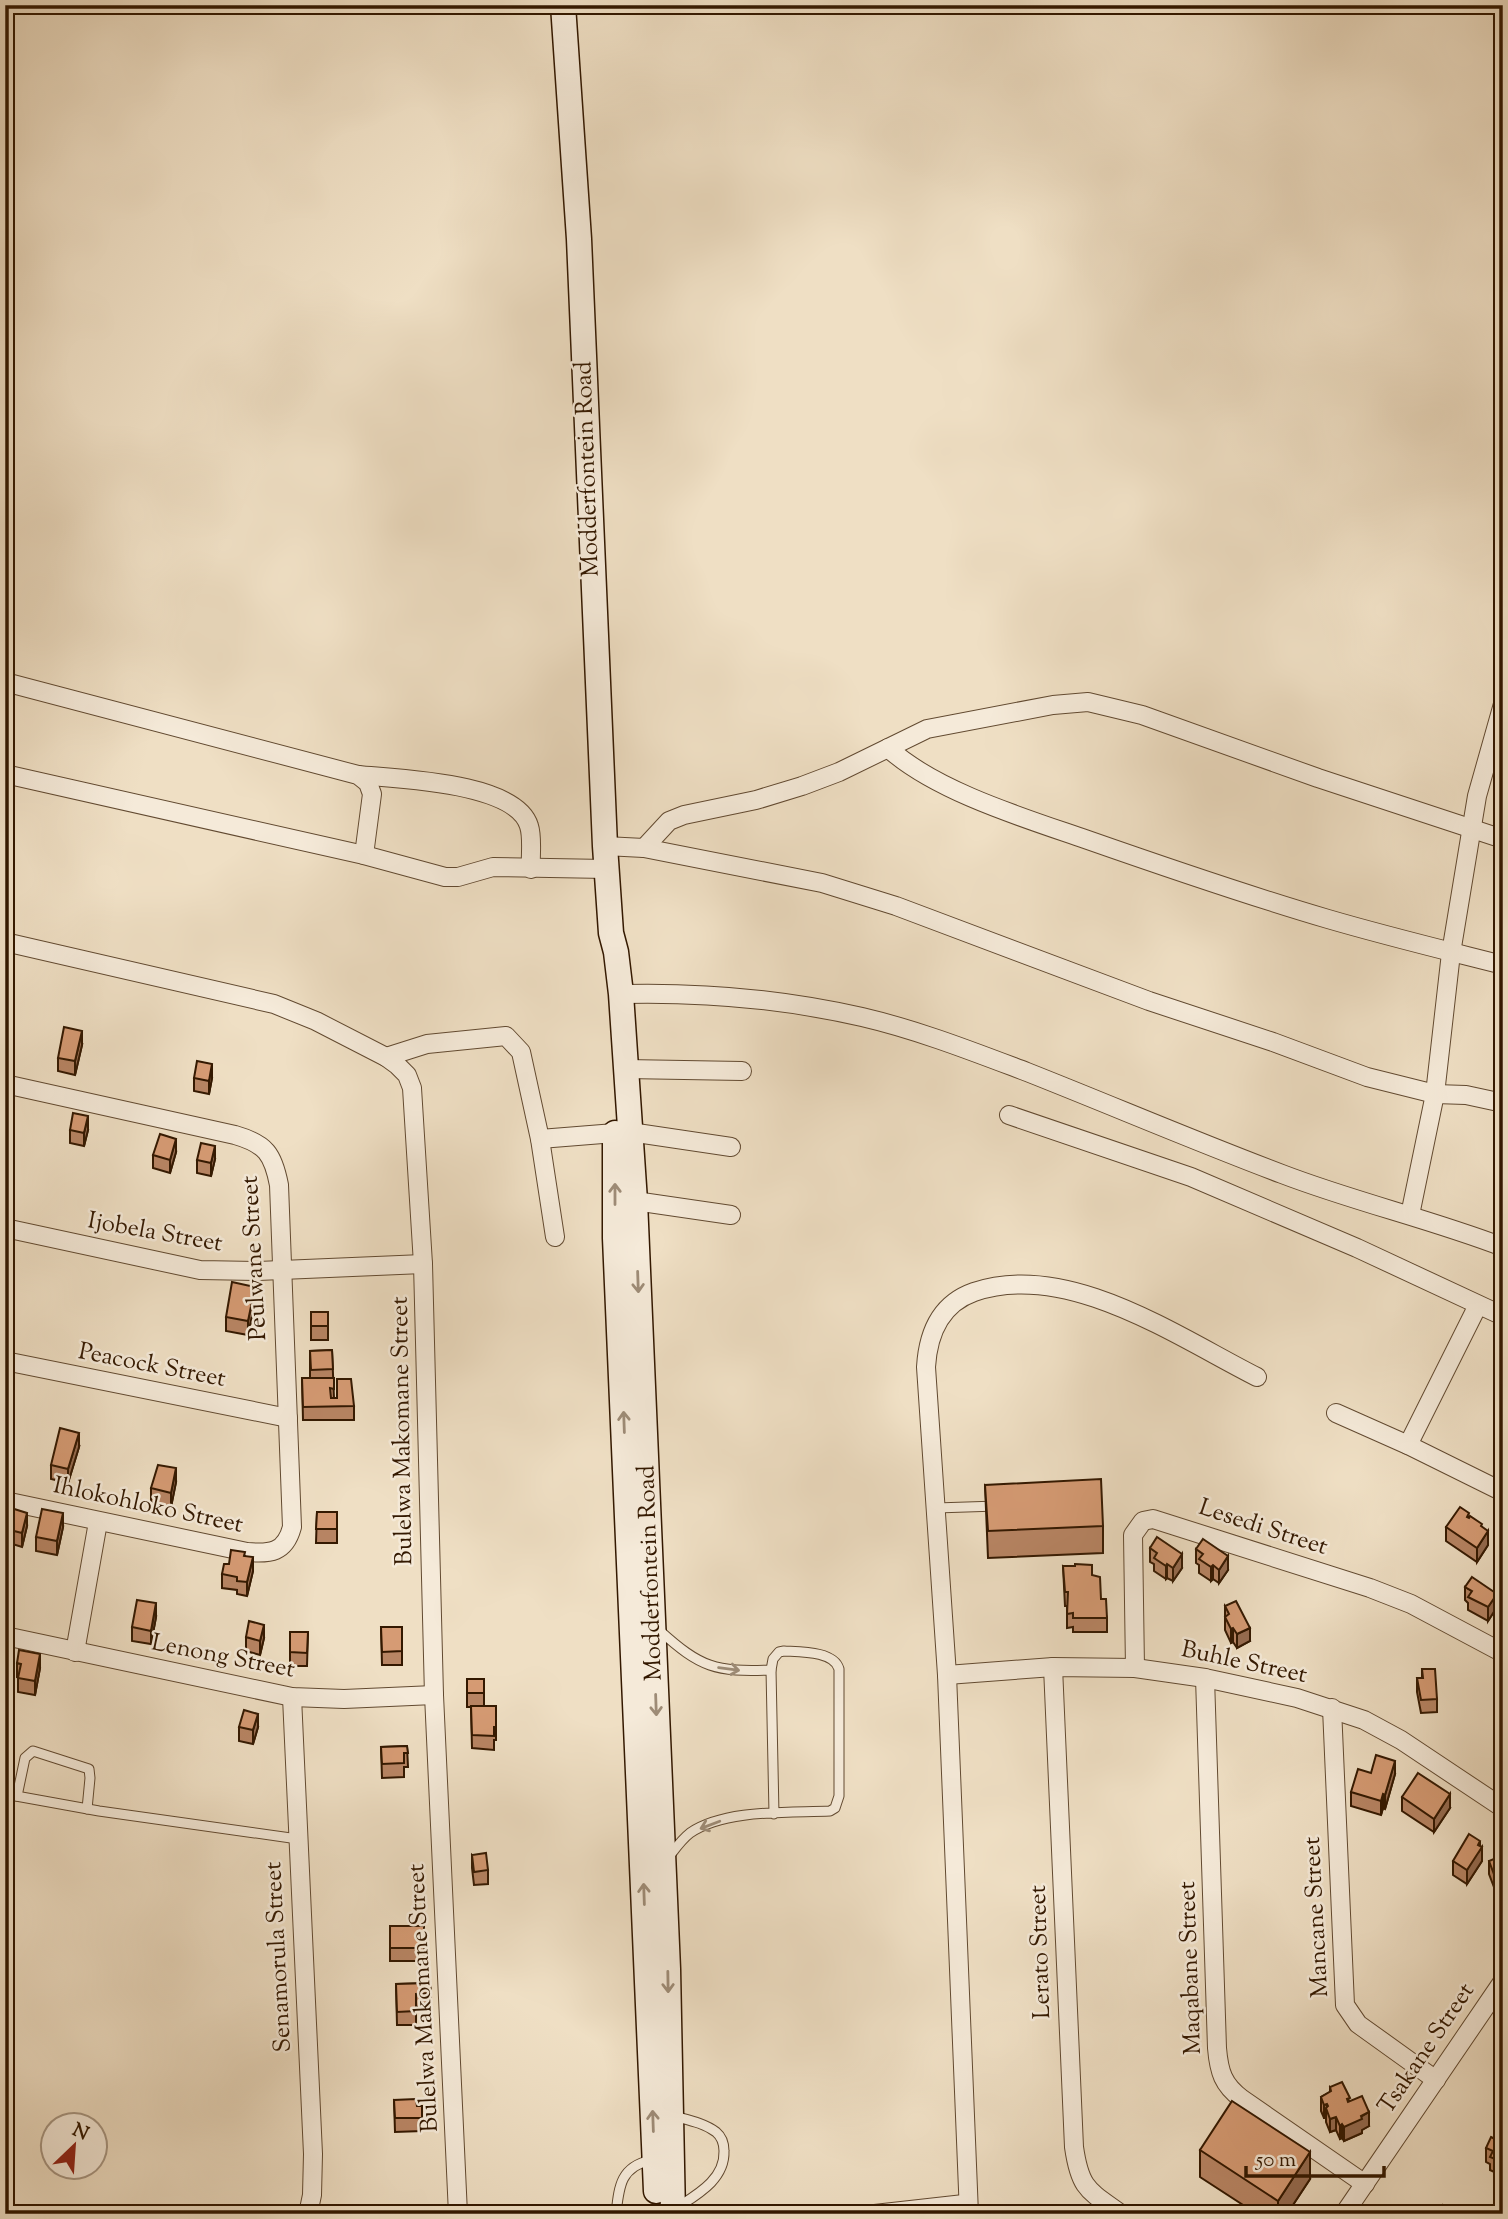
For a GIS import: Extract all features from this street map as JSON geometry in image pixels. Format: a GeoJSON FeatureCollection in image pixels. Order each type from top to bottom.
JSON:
{"type":"FeatureCollection","features":[{"type":"Feature","properties":{"kind":"main road","name":"Modderfontein Road"},"geometry":{"type":"LineString","coordinates":[[563,5],[579,239],[606,858],[626,1069],[615,1238],[655,2159],[668,2213]]}},
{"type":"Feature","properties":{"kind":"main road","name":"Modderfontein Road"},"geometry":{"type":"LineString","coordinates":[[611,933],[606,953],[606,989],[622,1132],[635,1201],[663,1866],[671,2116],[668,2213]]}},
{"type":"Feature","properties":{"kind":"street"},"geometry":{"type":"LineString","coordinates":[[5,682],[358,775],[469,788],[496,796],[515,806],[529,825],[531,869]]}},
{"type":"Feature","properties":{"kind":"street"},"geometry":{"type":"LineString","coordinates":[[644,849],[669,821],[802,786],[839,772],[927,729],[952,722],[1053,705],[1088,702],[1142,715],[1503,839]]}},
{"type":"Feature","properties":{"kind":"street"},"geometry":{"type":"LineString","coordinates":[[1410,1215],[1435,1094],[1451,953],[1477,796],[1501,715]]}},
{"type":"Feature","properties":{"kind":"street"},"geometry":{"type":"LineString","coordinates":[[888,748],[902,761],[932,779],[1013,814],[1232,889],[1326,918],[1503,965]]}},
{"type":"Feature","properties":{"kind":"street"},"geometry":{"type":"LineString","coordinates":[[5,774],[364,855],[445,877],[458,877],[493,867],[531,869],[606,858],[644,849],[822,883],[896,906],[1149,1001],[1273,1042],[1367,1077],[1435,1094],[1503,1103]]}},
{"type":"Feature","properties":{"kind":"street"},"geometry":{"type":"LineString","coordinates":[[358,775],[368,783],[372,794],[364,855]]}},
{"type":"Feature","properties":{"kind":"street","name":"Bulelwa Makomane Street"},"geometry":{"type":"LineString","coordinates":[[5,942],[274,1004],[316,1021],[386,1058],[407,1075],[412,1088],[423,1264],[434,1695],[458,2214]]}},
{"type":"Feature","properties":{"kind":"street"},"geometry":{"type":"LineString","coordinates":[[621,994],[725,995],[799,1004],[865,1017],[988,1057],[1286,1176],[1503,1247]]}},
{"type":"Feature","properties":{"kind":"street"},"geometry":{"type":"LineString","coordinates":[[386,1058],[427,1044],[506,1036],[521,1052],[540,1139],[555,1237]]}},
{"type":"Feature","properties":{"kind":"street"},"geometry":{"type":"LineString","coordinates":[[626,1069],[742,1071]]}},
{"type":"Feature","properties":{"kind":"street","name":"Peulwane Street"},"geometry":{"type":"LineString","coordinates":[[5,1084],[252,1140],[266,1149],[276,1165],[279,1185],[292,1527],[286,1544],[280,1548]]}},
{"type":"Feature","properties":{"kind":"street"},"geometry":{"type":"LineString","coordinates":[[1009,1115],[1191,1177],[1357,1248],[1503,1316]]}},
{"type":"Feature","properties":{"kind":"street"},"geometry":{"type":"LineString","coordinates":[[540,1139],[622,1132],[731,1147]]}},
{"type":"Feature","properties":{"kind":"street"},"geometry":{"type":"LineString","coordinates":[[635,1201],[731,1215]]}},
{"type":"Feature","properties":{"kind":"street","name":"Ijobela Street"},"geometry":{"type":"LineString","coordinates":[[5,1228],[186,1268],[225,1271],[423,1264]]}},
{"type":"Feature","properties":{"kind":"street"},"geometry":{"type":"LineString","coordinates":[[968,2206],[947,1675],[926,1367],[931,1333],[939,1319],[964,1296],[1007,1284],[1060,1287],[1116,1306],[1257,1377]]}},
{"type":"Feature","properties":{"kind":"street"},"geometry":{"type":"LineString","coordinates":[[1408,1445],[1478,1305]]}},
{"type":"Feature","properties":{"kind":"street","name":"Peacock Street"},"geometry":{"type":"LineString","coordinates":[[5,1361],[288,1418]]}},
{"type":"Feature","properties":{"kind":"street"},"geometry":{"type":"LineString","coordinates":[[1336,1413],[1503,1492]]}},
{"type":"Feature","properties":{"kind":"street","name":"Ihlokohloko Street"},"geometry":{"type":"LineString","coordinates":[[5,1501],[247,1552],[259,1553],[280,1548]]}},
{"type":"Feature","properties":{"kind":"street","name":"Lesedi Street"},"geometry":{"type":"LineString","coordinates":[[1135,1668],[1133,1535],[1143,1521],[1153,1519],[1370,1588],[1410,1604],[1503,1653]]}},
{"type":"Feature","properties":{"kind":"street"},"geometry":{"type":"LineString","coordinates":[[75,1652],[98,1522]]}},
{"type":"Feature","properties":{"kind":"street","name":"Lenong Street"},"geometry":{"type":"LineString","coordinates":[[5,1636],[292,1697],[344,1699],[434,1695]]}},
{"type":"Feature","properties":{"kind":"street","name":"Buhle Street"},"geometry":{"type":"LineString","coordinates":[[947,1675],[1053,1667],[1135,1668],[1205,1678],[1297,1698],[1364,1720],[1401,1740],[1503,1808]]}},
{"type":"Feature","properties":{"kind":"street","name":"Lerato Street"},"geometry":{"type":"LineString","coordinates":[[1053,1667],[1074,2147],[1081,2181],[1121,2214]]}},
{"type":"Feature","properties":{"kind":"street","name":"Maqabane Street"},"geometry":{"type":"LineString","coordinates":[[1205,1678],[1217,2048],[1222,2079],[1236,2095],[1365,2184]]}},
{"type":"Feature","properties":{"kind":"street","name":"Senamorula Street"},"geometry":{"type":"LineString","coordinates":[[292,1697],[313,2154],[312,2195],[308,2214]]}},
{"type":"Feature","properties":{"kind":"street","name":"Mancane Street"},"geometry":{"type":"LineString","coordinates":[[1332,1708],[1345,2005],[1358,2024],[1436,2080]]}},
{"type":"Feature","properties":{"kind":"street","name":"Tsakane Street"},"geometry":{"type":"LineString","coordinates":[[1345,2214],[1503,1981]]}},
{"type":"Feature","properties":{"kind":"lane"},"geometry":{"type":"LineString","coordinates":[[936,1508],[1011,1505]]}},
{"type":"Feature","properties":{"kind":"lane"},"geometry":{"type":"LineString","coordinates":[[653,1624],[687,1653],[712,1667],[741,1671],[771,1670]]}},
{"type":"Feature","properties":{"kind":"lane"},"geometry":{"type":"LineString","coordinates":[[663,1866],[685,1838],[711,1823],[730,1818],[830,1811],[838,1803],[839,1668],[832,1658],[783,1651],[775,1655],[771,1670],[774,1814]]}},
{"type":"Feature","properties":{"kind":"lane"},"geometry":{"type":"LineString","coordinates":[[17,1796],[25,1758],[33,1751],[89,1769],[87,1809]]}},
{"type":"Feature","properties":{"kind":"lane"},"geometry":{"type":"LineString","coordinates":[[5,1794],[87,1809],[298,1839]]}},
{"type":"Feature","properties":{"kind":"lane"},"geometry":{"type":"LineString","coordinates":[[668,2213],[703,2190],[718,2175],[725,2155],[723,2141],[716,2132],[700,2123],[671,2116]]}},
{"type":"Feature","properties":{"kind":"lane"},"geometry":{"type":"LineString","coordinates":[[616,2214],[620,2181],[640,2162],[655,2159]]}},
{"type":"Feature","properties":{"kind":"lane"},"geometry":{"type":"LineString","coordinates":[[834,2214],[968,2206]]}},
{"type":"Feature","properties":{"kind":"building"},"geometry":{"type":"Polygon","coordinates":[[[64,1027],[82,1031],[75,1061],[58,1058],[64,1027]]]}},
{"type":"Feature","properties":{"kind":"building"},"geometry":{"type":"Polygon","coordinates":[[[197,1061],[212,1064],[209,1081],[194,1078],[197,1061]]]}},
{"type":"Feature","properties":{"kind":"building"},"geometry":{"type":"Polygon","coordinates":[[[73,1113],[88,1116],[84,1133],[70,1130],[73,1113]]]}},
{"type":"Feature","properties":{"kind":"building"},"geometry":{"type":"Polygon","coordinates":[[[160,1134],[176,1139],[170,1160],[153,1155],[160,1134]]]}},
{"type":"Feature","properties":{"kind":"building"},"geometry":{"type":"Polygon","coordinates":[[[201,1143],[215,1146],[211,1163],[197,1160],[201,1143]]]}},
{"type":"Feature","properties":{"kind":"building"},"geometry":{"type":"Polygon","coordinates":[[[232,1282],[255,1287],[248,1321],[226,1317],[232,1282]]]}},
{"type":"Feature","properties":{"kind":"building"},"geometry":{"type":"Polygon","coordinates":[[[311,1312],[328,1312],[328,1326],[311,1326],[311,1312]]]}},
{"type":"Feature","properties":{"kind":"building"},"geometry":{"type":"Polygon","coordinates":[[[332,1350],[333,1369],[311,1370],[310,1351],[332,1350]]]}},
{"type":"Feature","properties":{"kind":"building"},"geometry":{"type":"Polygon","coordinates":[[[302,1378],[334,1378],[334,1389],[330,1388],[331,1398],[337,1398],[337,1379],[351,1379],[354,1406],[303,1407],[302,1378]]]}},
{"type":"Feature","properties":{"kind":"building"},"geometry":{"type":"Polygon","coordinates":[[[60,1428],[79,1433],[68,1469],[51,1465],[60,1428]]]}},
{"type":"Feature","properties":{"kind":"building"},"geometry":{"type":"Polygon","coordinates":[[[158,1465],[176,1468],[171,1493],[151,1488],[158,1465]]]}},
{"type":"Feature","properties":{"kind":"building"},"geometry":{"type":"Polygon","coordinates":[[[1101,1479],[1103,1526],[988,1531],[985,1485],[1101,1479]]]}},
{"type":"Feature","properties":{"kind":"building"},"geometry":{"type":"Polygon","coordinates":[[[1460,1507],[1469,1513],[1467,1517],[1470,1516],[1482,1524],[1488,1531],[1477,1548],[1446,1527],[1460,1507]]]}},
{"type":"Feature","properties":{"kind":"building"},"geometry":{"type":"Polygon","coordinates":[[[11,1508],[27,1513],[22,1533],[6,1529],[11,1508]]]}},
{"type":"Feature","properties":{"kind":"building"},"geometry":{"type":"Polygon","coordinates":[[[42,1509],[63,1513],[57,1541],[36,1537],[42,1509]]]}},
{"type":"Feature","properties":{"kind":"building"},"geometry":{"type":"Polygon","coordinates":[[[317,1512],[337,1512],[337,1529],[316,1529],[317,1512]]]}},
{"type":"Feature","properties":{"kind":"building"},"geometry":{"type":"Polygon","coordinates":[[[1157,1537],[1182,1554],[1173,1568],[1154,1558],[1157,1553],[1150,1548],[1157,1537]]]}},
{"type":"Feature","properties":{"kind":"building"},"geometry":{"type":"Polygon","coordinates":[[[1203,1539],[1228,1556],[1219,1570],[1199,1559],[1203,1554],[1196,1549],[1203,1539]]]}},
{"type":"Feature","properties":{"kind":"building"},"geometry":{"type":"Polygon","coordinates":[[[231,1550],[245,1552],[244,1556],[253,1557],[247,1582],[222,1574],[224,1564],[229,1564],[231,1550]]]}},
{"type":"Feature","properties":{"kind":"building"},"geometry":{"type":"Polygon","coordinates":[[[1092,1565],[1092,1575],[1100,1577],[1101,1599],[1106,1599],[1107,1618],[1073,1618],[1073,1613],[1067,1614],[1068,1592],[1065,1592],[1063,1566],[1092,1565]]]}},
{"type":"Feature","properties":{"kind":"building"},"geometry":{"type":"Polygon","coordinates":[[[1472,1577],[1497,1594],[1488,1607],[1468,1597],[1472,1591],[1465,1587],[1472,1577]]]}},
{"type":"Feature","properties":{"kind":"building"},"geometry":{"type":"Polygon","coordinates":[[[137,1600],[156,1603],[151,1631],[132,1627],[137,1600]]]}},
{"type":"Feature","properties":{"kind":"building"},"geometry":{"type":"Polygon","coordinates":[[[1236,1601],[1250,1628],[1237,1634],[1225,1617],[1229,1614],[1225,1606],[1236,1601]]]}},
{"type":"Feature","properties":{"kind":"building"},"geometry":{"type":"Polygon","coordinates":[[[249,1621],[264,1625],[260,1641],[246,1637],[249,1621]]]}},
{"type":"Feature","properties":{"kind":"building"},"geometry":{"type":"Polygon","coordinates":[[[381,1627],[402,1627],[402,1651],[382,1652],[381,1627]]]}},
{"type":"Feature","properties":{"kind":"building"},"geometry":{"type":"Polygon","coordinates":[[[290,1632],[308,1632],[307,1653],[290,1652],[290,1632]]]}},
{"type":"Feature","properties":{"kind":"building"},"geometry":{"type":"Polygon","coordinates":[[[19,1650],[40,1654],[35,1681],[18,1678],[21,1664],[17,1663],[19,1650]]]}},
{"type":"Feature","properties":{"kind":"building"},"geometry":{"type":"Polygon","coordinates":[[[1422,1669],[1435,1669],[1437,1699],[1421,1700],[1417,1678],[1423,1678],[1422,1669]]]}},
{"type":"Feature","properties":{"kind":"building"},"geometry":{"type":"Polygon","coordinates":[[[467,1679],[484,1679],[484,1693],[467,1693],[467,1679]]]}},
{"type":"Feature","properties":{"kind":"building"},"geometry":{"type":"Polygon","coordinates":[[[471,1706],[496,1706],[494,1736],[472,1735],[471,1706]]]}},
{"type":"Feature","properties":{"kind":"building"},"geometry":{"type":"Polygon","coordinates":[[[244,1710],[258,1714],[253,1730],[239,1727],[244,1710]]]}},
{"type":"Feature","properties":{"kind":"building"},"geometry":{"type":"Polygon","coordinates":[[[407,1746],[408,1753],[404,1753],[404,1763],[382,1764],[381,1747],[407,1746]]]}},
{"type":"Feature","properties":{"kind":"building"},"geometry":{"type":"Polygon","coordinates":[[[1376,1755],[1395,1761],[1381,1801],[1351,1792],[1358,1769],[1371,1773],[1376,1755]]]}},
{"type":"Feature","properties":{"kind":"building"},"geometry":{"type":"Polygon","coordinates":[[[1418,1773],[1450,1794],[1434,1819],[1402,1797],[1418,1773]]]}},
{"type":"Feature","properties":{"kind":"building"},"geometry":{"type":"Polygon","coordinates":[[[1469,1834],[1480,1841],[1478,1845],[1482,1847],[1467,1870],[1453,1861],[1469,1834]]]}},
{"type":"Feature","properties":{"kind":"building"},"geometry":{"type":"Polygon","coordinates":[[[486,1853],[488,1870],[474,1872],[472,1855],[486,1853]]]}},
{"type":"Feature","properties":{"kind":"building"},"geometry":{"type":"Polygon","coordinates":[[[1501,1856],[1503,1889],[1500,1890],[1489,1861],[1501,1856]]]}},
{"type":"Feature","properties":{"kind":"building"},"geometry":{"type":"Polygon","coordinates":[[[390,1926],[424,1926],[424,1945],[419,1945],[419,1948],[390,1948],[390,1926]]]}},
{"type":"Feature","properties":{"kind":"building"},"geometry":{"type":"Polygon","coordinates":[[[430,1983],[431,1993],[416,1994],[416,2011],[397,2012],[396,1984],[430,1983]]]}},
{"type":"Feature","properties":{"kind":"building"},"geometry":{"type":"Polygon","coordinates":[[[1342,2082],[1350,2098],[1347,2099],[1348,2102],[1362,2096],[1369,2112],[1361,2116],[1362,2119],[1344,2127],[1342,2124],[1340,2126],[1336,2117],[1330,2119],[1326,2108],[1328,2106],[1324,2105],[1321,2097],[1331,2091],[1330,2087],[1342,2082]]]}},
{"type":"Feature","properties":{"kind":"building"},"geometry":{"type":"Polygon","coordinates":[[[416,2099],[417,2106],[422,2106],[422,2118],[395,2118],[394,2100],[416,2099]]]}},
{"type":"Feature","properties":{"kind":"building"},"geometry":{"type":"Polygon","coordinates":[[[1232,2101],[1310,2152],[1278,2201],[1200,2150],[1232,2101]]]}},
{"type":"Feature","properties":{"kind":"building"},"geometry":{"type":"Polygon","coordinates":[[[1491,2137],[1503,2143],[1503,2162],[1490,2157],[1493,2151],[1486,2148],[1491,2137]]]}},
{"type":"Feature","properties":{"kind":"building"},"geometry":{"type":"Polygon","coordinates":[[[1443,2205],[1452,2210],[1451,2214],[1439,2214],[1443,2205]]]}}]}
